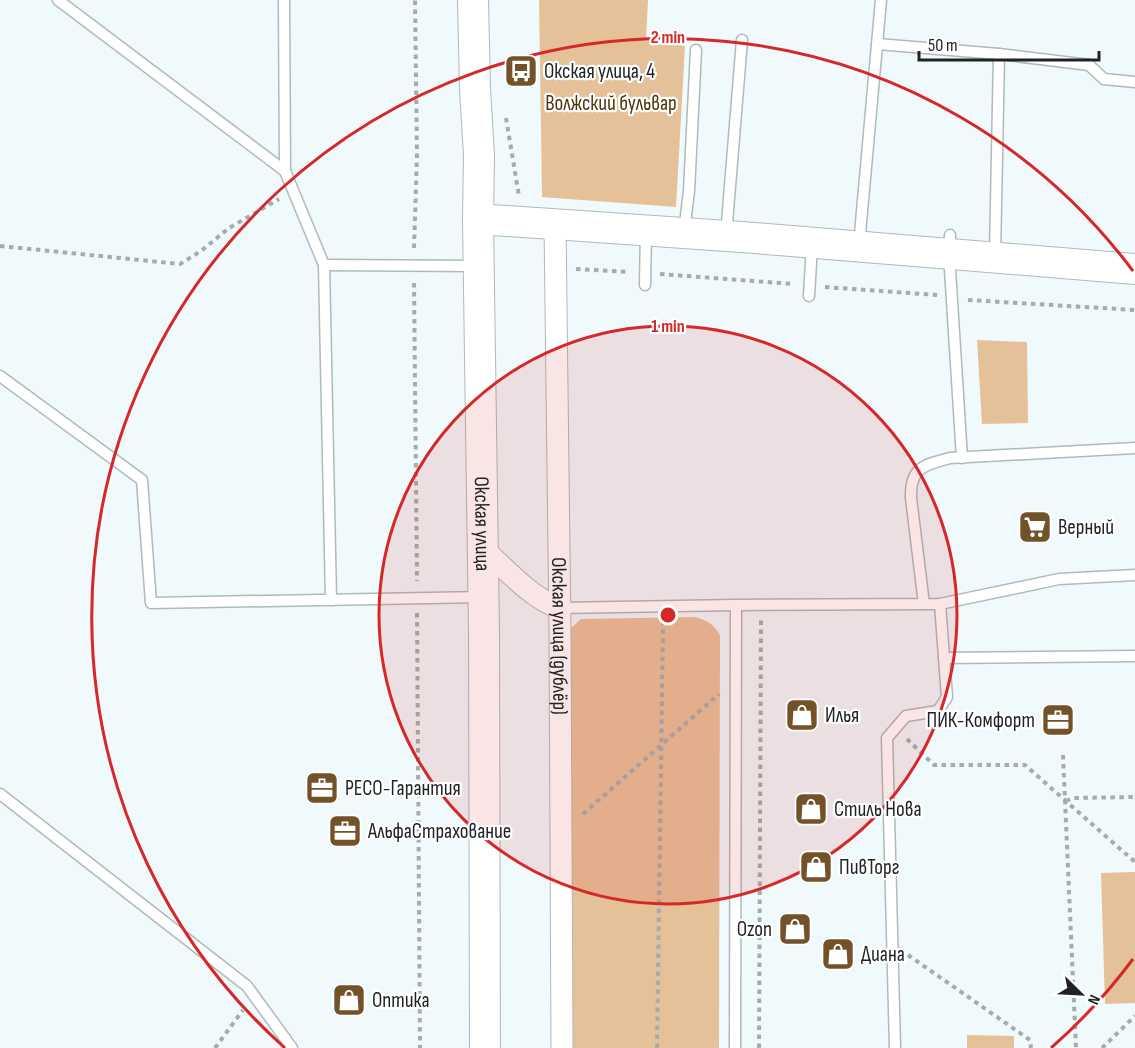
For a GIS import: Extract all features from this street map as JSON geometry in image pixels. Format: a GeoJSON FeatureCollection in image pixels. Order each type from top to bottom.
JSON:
{"type":"FeatureCollection","features":[{"type":"Feature","properties":{"kind":"main road","name":"Окская улица"},"geometry":{"type":"LineString","coordinates":[[473,0],[479,156],[485,1048]]}},
{"type":"Feature","properties":{"kind":"main road"},"geometry":{"type":"LineString","coordinates":[[478,219],[859,246],[950,244],[995,257],[1135,269]]}},
{"type":"Feature","properties":{"kind":"street","name":"Окская улица (дублёр)"},"geometry":{"type":"LineString","coordinates":[[555,224],[562,1048]]}},
{"type":"Feature","properties":{"kind":"street"},"geometry":{"type":"LineString","coordinates":[[482,548],[535,595],[548,604],[560,608]]}},
{"type":"Feature","properties":{"kind":"lane"},"geometry":{"type":"LineString","coordinates":[[58,0],[285,171]]}},
{"type":"Feature","properties":{"kind":"lane"},"geometry":{"type":"LineString","coordinates":[[284,0],[285,171],[324,265],[331,600]]}},
{"type":"Feature","properties":{"kind":"lane"},"geometry":{"type":"LineString","coordinates":[[859,246],[881,0]]}},
{"type":"Feature","properties":{"kind":"lane"},"geometry":{"type":"LineString","coordinates":[[726,236],[742,40]]}},
{"type":"Feature","properties":{"kind":"lane"},"geometry":{"type":"LineString","coordinates":[[877,44],[999,54],[1089,65],[1104,79],[1135,82]]}},
{"type":"Feature","properties":{"kind":"lane"},"geometry":{"type":"LineString","coordinates":[[684,233],[689,190],[696,50]]}},
{"type":"Feature","properties":{"kind":"lane"},"geometry":{"type":"LineString","coordinates":[[995,257],[999,54]]}},
{"type":"Feature","properties":{"kind":"lane"},"geometry":{"type":"LineString","coordinates":[[645,285],[646,230]]}},
{"type":"Feature","properties":{"kind":"lane"},"geometry":{"type":"LineString","coordinates":[[810,291],[812,242]]}},
{"type":"Feature","properties":{"kind":"lane"},"geometry":{"type":"LineString","coordinates":[[950,244],[962,458]]}},
{"type":"Feature","properties":{"kind":"lane"},"geometry":{"type":"LineString","coordinates":[[324,265],[478,266]]}},
{"type":"Feature","properties":{"kind":"lane"},"geometry":{"type":"LineString","coordinates":[[0,375],[142,480],[151,603],[483,597]]}},
{"type":"Feature","properties":{"kind":"lane"},"geometry":{"type":"LineString","coordinates":[[924,604],[911,486],[913,477],[920,470],[929,464],[950,458],[1135,448]]}},
{"type":"Feature","properties":{"kind":"lane"},"geometry":{"type":"LineString","coordinates":[[560,608],[940,604],[1059,579],[1135,575]]}},
{"type":"Feature","properties":{"kind":"lane"},"geometry":{"type":"LineString","coordinates":[[896,1048],[887,738],[906,716],[938,711],[947,697],[940,604]]}},
{"type":"Feature","properties":{"kind":"lane"},"geometry":{"type":"LineString","coordinates":[[735,1048],[736,605]]}},
{"type":"Feature","properties":{"kind":"lane"},"geometry":{"type":"LineString","coordinates":[[944,658],[1135,656]]}},
{"type":"Feature","properties":{"kind":"lane"},"geometry":{"type":"LineString","coordinates":[[0,794],[247,986],[292,1048]]}},
{"type":"Feature","properties":{"kind":"path"},"geometry":{"type":"LineString","coordinates":[[415,0],[417,155],[414,266],[420,1048]]}},
{"type":"Feature","properties":{"kind":"path"},"geometry":{"type":"LineString","coordinates":[[505,107],[519,198]]}},
{"type":"Feature","properties":{"kind":"path"},"geometry":{"type":"LineString","coordinates":[[0,246],[180,264],[201,251],[229,228],[294,190]]}},
{"type":"Feature","properties":{"kind":"path"},"geometry":{"type":"LineString","coordinates":[[556,269],[645,273],[810,291],[1135,310]]}},
{"type":"Feature","properties":{"kind":"path"},"geometry":{"type":"LineString","coordinates":[[759,1048],[761,605]]}},
{"type":"Feature","properties":{"kind":"path"},"geometry":{"type":"LineString","coordinates":[[657,1048],[663,606]]}},
{"type":"Feature","properties":{"kind":"path"},"geometry":{"type":"LineString","coordinates":[[561,833],[735,680]]}},
{"type":"Feature","properties":{"kind":"path"},"geometry":{"type":"LineString","coordinates":[[896,729],[934,765],[1025,765],[1135,862]]}},
{"type":"Feature","properties":{"kind":"path"},"geometry":{"type":"LineString","coordinates":[[1064,755],[1076,1048]]}},
{"type":"Feature","properties":{"kind":"path"},"geometry":{"type":"LineString","coordinates":[[1066,801],[1073,798],[1135,797]]}},
{"type":"Feature","properties":{"kind":"path"},"geometry":{"type":"LineString","coordinates":[[893,944],[1030,1040],[1030,1048]]}},
{"type":"Feature","properties":{"kind":"path"},"geometry":{"type":"LineString","coordinates":[[215,1048],[254,995]]}},
{"type":"Feature","properties":{"kind":"path"},"geometry":{"type":"LineString","coordinates":[[1102,1048],[1135,1016]]}},
{"type":"Feature","properties":{"kind":"green space","name":"Волжский бульвар"},"geometry":{"type":"Polygon","coordinates":[[[539,0],[648,0],[646,40],[685,46],[676,207],[542,197],[539,0]]]}},
{"type":"Feature","properties":{"kind":"green space"},"geometry":{"type":"Polygon","coordinates":[[[977,340],[1027,342],[1028,423],[982,424],[977,340]]]}},
{"type":"Feature","properties":{"kind":"green space"},"geometry":{"type":"Polygon","coordinates":[[[695,617],[709,623],[720,635],[719,1048],[572,1048],[567,640],[571,628],[581,619],[695,617]]]}},
{"type":"Feature","properties":{"kind":"green space"},"geometry":{"type":"Polygon","coordinates":[[[1135,872],[1135,1003],[1105,1004],[1101,873],[1135,872]]]}},
{"type":"Feature","properties":{"kind":"green space"},"geometry":{"type":"Polygon","coordinates":[[[967,1035],[1014,1036],[1014,1048],[967,1048],[967,1035]]]}},
{"type":"Feature","properties":{"kind":"place","name":"Окская улица, 4"},"geometry":{"type":"Point","coordinates":[521,71]}},
{"type":"Feature","properties":{"kind":"place","name":"Верный"},"geometry":{"type":"Point","coordinates":[1035,527]}},
{"type":"Feature","properties":{"kind":"place","name":"Илья"},"geometry":{"type":"Point","coordinates":[802,715]}},
{"type":"Feature","properties":{"kind":"place","name":"ПИК-Комфорт"},"geometry":{"type":"Point","coordinates":[1058,720]}},
{"type":"Feature","properties":{"kind":"place","name":"РЕСО-Гарантия"},"geometry":{"type":"Point","coordinates":[322,788]}},
{"type":"Feature","properties":{"kind":"place","name":"Стиль Нова"},"geometry":{"type":"Point","coordinates":[811,809]}},
{"type":"Feature","properties":{"kind":"place","name":"АльфаСтрахование"},"geometry":{"type":"Point","coordinates":[345,831]}},
{"type":"Feature","properties":{"kind":"place","name":"ПивТорг"},"geometry":{"type":"Point","coordinates":[816,867]}},
{"type":"Feature","properties":{"kind":"place","name":"Ozon"},"geometry":{"type":"Point","coordinates":[795,929]}},
{"type":"Feature","properties":{"kind":"place","name":"Диана"},"geometry":{"type":"Point","coordinates":[838,954]}},
{"type":"Feature","properties":{"kind":"place","name":"Оптика"},"geometry":{"type":"Point","coordinates":[349,1000]}}]}
